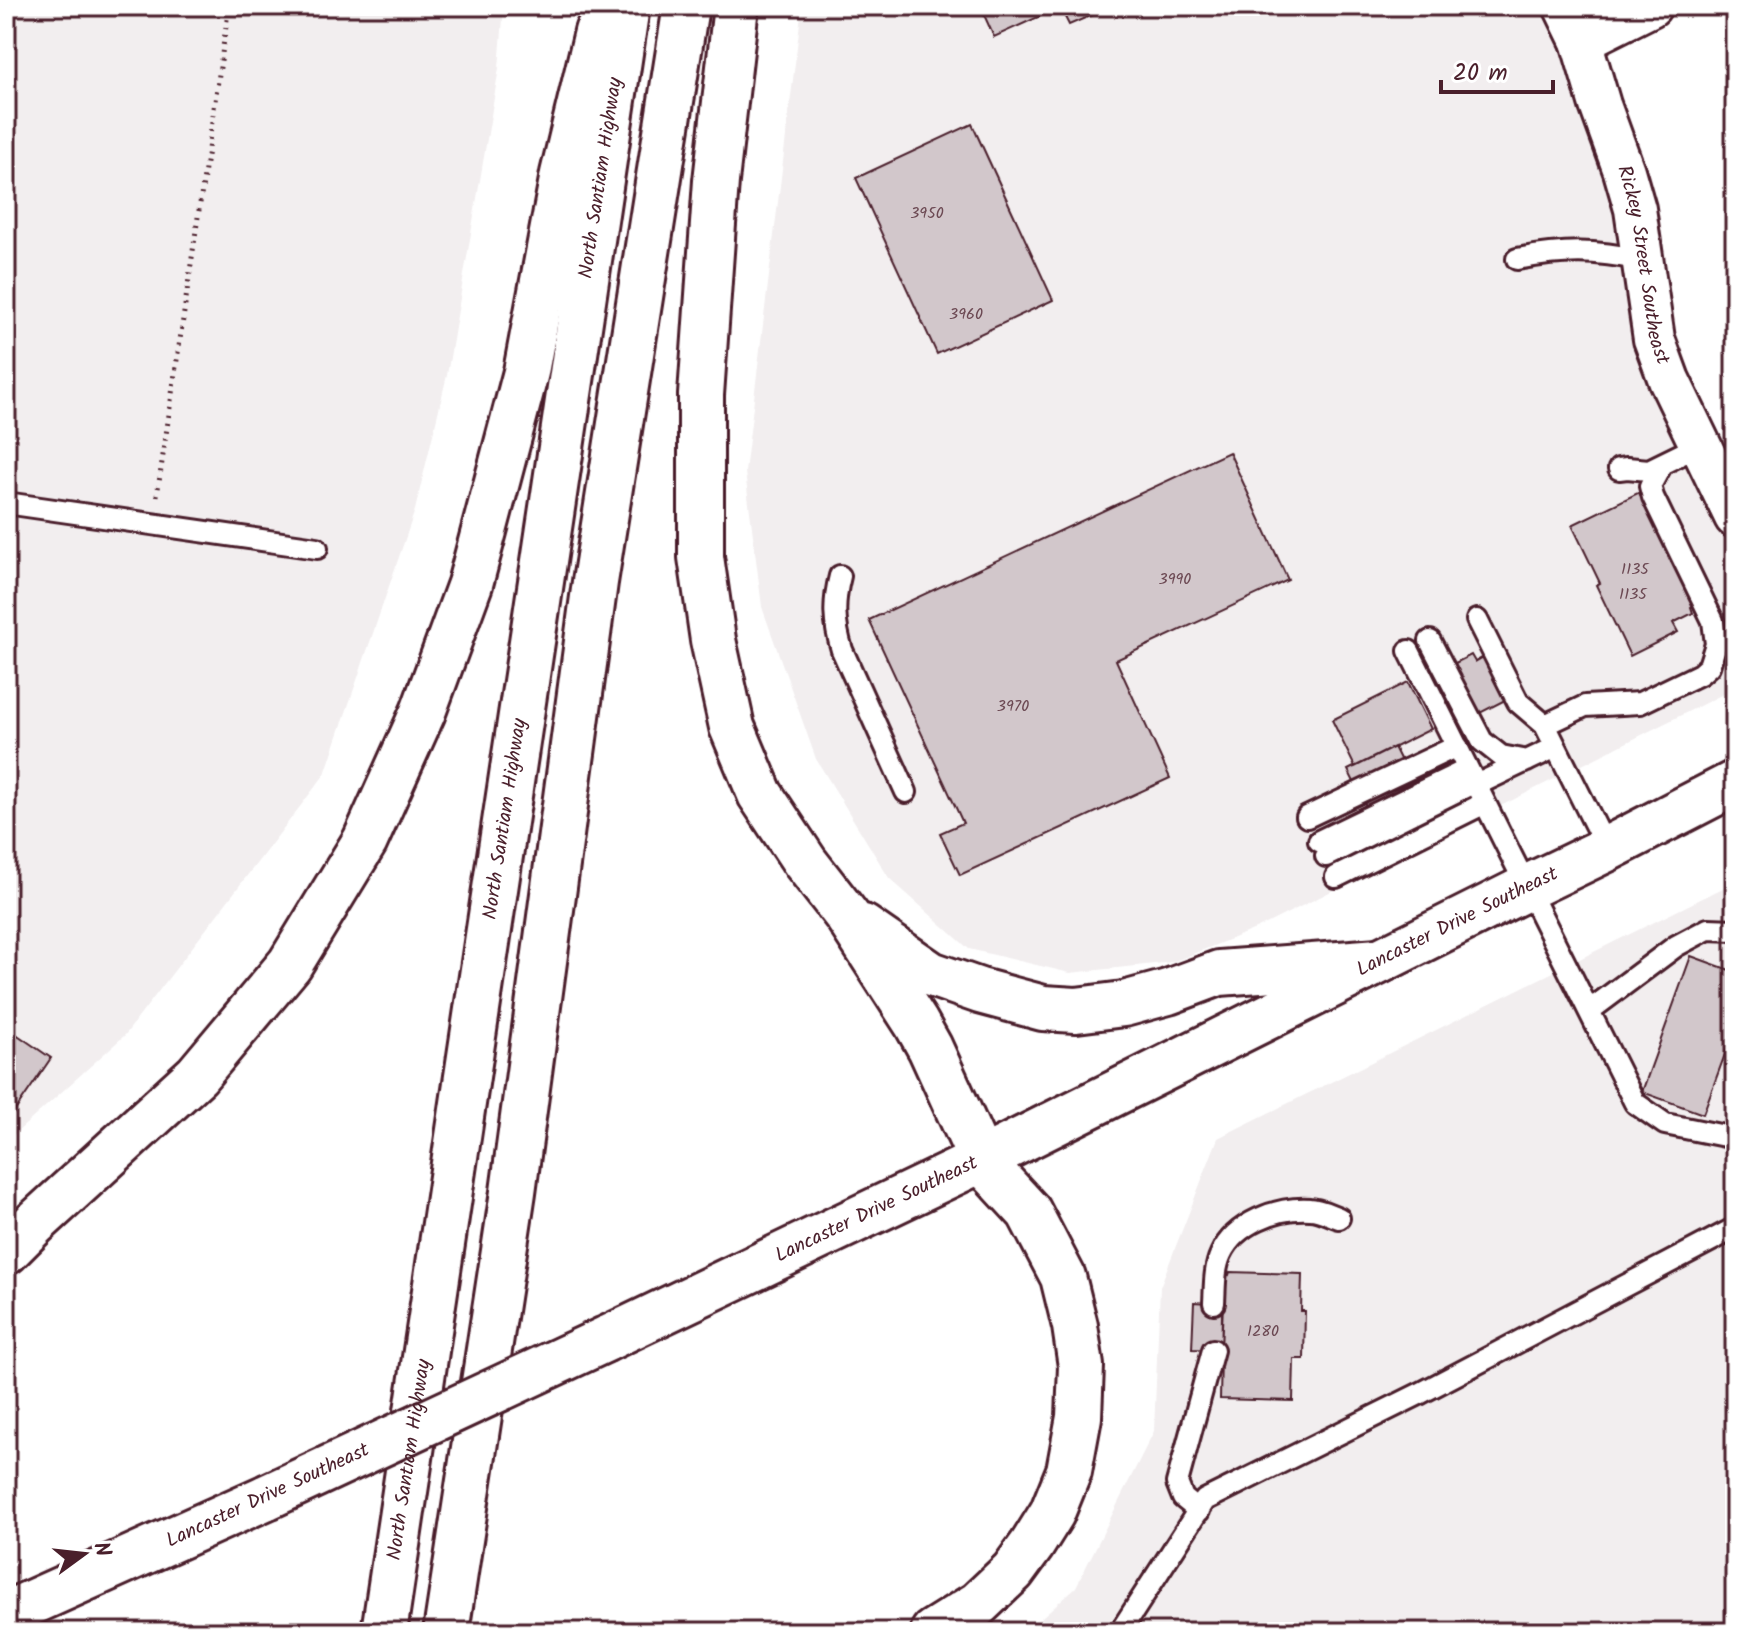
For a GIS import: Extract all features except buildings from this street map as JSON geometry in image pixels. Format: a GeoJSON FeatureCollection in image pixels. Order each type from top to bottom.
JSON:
{"type":"FeatureCollection","features":[{"type":"Feature","properties":{"kind":"main road"},"geometry":{"type":"LineString","coordinates":[[6,1252],[197,1075],[290,964],[365,841],[423,712],[470,584],[526,372],[563,174],[603,6]]}},
{"type":"Feature","properties":{"kind":"main road","name":"North Santiam Highway"},"geometry":{"type":"LineString","coordinates":[[384,1632],[627,6]]}},
{"type":"Feature","properties":{"kind":"main road"},"geometry":{"type":"LineString","coordinates":[[446,1632],[513,1192],[595,582],[686,6]]}},
{"type":"Feature","properties":{"kind":"main road"},"geometry":{"type":"LineString","coordinates":[[736,6],[716,181],[701,395],[701,557],[713,640],[732,727],[760,794],[805,862],[847,916],[923,1035],[981,1160],[1029,1212],[1063,1277],[1081,1366],[1079,1417],[1069,1471],[1052,1513],[1013,1571],[978,1604],[933,1632]]}},
{"type":"Feature","properties":{"kind":"main road","name":"Lancaster Drive Southeast"},"geometry":{"type":"LineString","coordinates":[[6,1614],[267,1497],[981,1160],[1735,783]]}},
{"type":"Feature","properties":{"kind":"main road"},"geometry":{"type":"LineString","coordinates":[[847,916],[931,974],[1043,1008],[1076,1010],[1124,1004],[1219,973],[1379,961]]}},
{"type":"Feature","properties":{"kind":"main road"},"geometry":{"type":"LineString","coordinates":[[6,1621],[12,1632]]}},
{"type":"Feature","properties":{"kind":"street","name":"Rickey Street Southeast"},"geometry":{"type":"LineString","coordinates":[[1564,6],[1581,41],[1635,209],[1654,339],[1669,380],[1735,517]]}},
{"type":"Feature","properties":{"kind":"street"},"geometry":{"type":"LineString","coordinates":[[1581,41],[1651,6]]}},
{"type":"Feature","properties":{"kind":"lane"},"geometry":{"type":"LineString","coordinates":[[1517,259],[1576,251],[1606,252],[1642,260]]}},
{"type":"Feature","properties":{"kind":"lane"},"geometry":{"type":"LineString","coordinates":[[1619,469],[1649,470],[1700,445]]}},
{"type":"Feature","properties":{"kind":"lane"},"geometry":{"type":"LineString","coordinates":[[1545,725],[1585,706],[1640,703],[1700,674],[1709,666],[1716,644],[1713,621],[1650,486],[1662,464]]}},
{"type":"Feature","properties":{"kind":"lane"},"geometry":{"type":"LineString","coordinates":[[6,503],[317,548]]}},
{"type":"Feature","properties":{"kind":"lane"},"geometry":{"type":"LineString","coordinates":[[840,576],[834,610],[842,650],[906,792]]}},
{"type":"Feature","properties":{"kind":"lane"},"geometry":{"type":"LineString","coordinates":[[1477,620],[1518,702],[1545,725],[1607,849]]}},
{"type":"Feature","properties":{"kind":"lane"},"geometry":{"type":"LineString","coordinates":[[1430,641],[1482,741],[1501,756],[1527,761]]}},
{"type":"Feature","properties":{"kind":"lane"},"geometry":{"type":"LineString","coordinates":[[1409,651],[1635,1103],[1665,1124],[1735,1138]]}},
{"type":"Feature","properties":{"kind":"lane"},"geometry":{"type":"LineString","coordinates":[[1307,817],[1457,746]]}},
{"type":"Feature","properties":{"kind":"lane"},"geometry":{"type":"LineString","coordinates":[[1322,848],[1476,785],[1556,747]]}},
{"type":"Feature","properties":{"kind":"lane"},"geometry":{"type":"LineString","coordinates":[[1336,877],[1476,785]]}},
{"type":"Feature","properties":{"kind":"lane"},"geometry":{"type":"LineString","coordinates":[[1589,1011],[1676,946],[1708,929],[1735,930]]}},
{"type":"Feature","properties":{"kind":"lane"},"geometry":{"type":"LineString","coordinates":[[1214,1303],[1220,1256],[1227,1244],[1254,1221],[1282,1211],[1312,1209],[1339,1218]]}},
{"type":"Feature","properties":{"kind":"lane"},"geometry":{"type":"LineString","coordinates":[[1120,1632],[1205,1500],[1450,1378],[1735,1228]]}},
{"type":"Feature","properties":{"kind":"lane"},"geometry":{"type":"LineString","coordinates":[[1199,1511],[1183,1498],[1177,1483],[1213,1350]]}},
{"type":"Feature","properties":{"kind":"path"},"geometry":{"type":"LineString","coordinates":[[153,524],[229,6]]}},
{"type":"Feature","properties":{"kind":"shaded area"},"geometry":{"type":"Polygon","coordinates":[[[6,6],[504,6],[499,68],[447,375],[415,510],[325,774],[125,1035],[6,1142],[6,6]]]}},
{"type":"Feature","properties":{"kind":"shaded area"},"geometry":{"type":"Polygon","coordinates":[[[802,6],[1564,6],[1649,309],[1735,519],[1735,688],[1258,928],[1173,962],[1070,973],[969,949],[889,878],[816,759],[762,607],[745,472],[802,6]]]}},
{"type":"Feature","properties":{"kind":"shaded area"},"geometry":{"type":"Polygon","coordinates":[[[1735,882],[1735,1632],[1025,1632],[1076,1587],[1154,1431],[1160,1287],[1218,1138],[1735,882]]]}}]}
